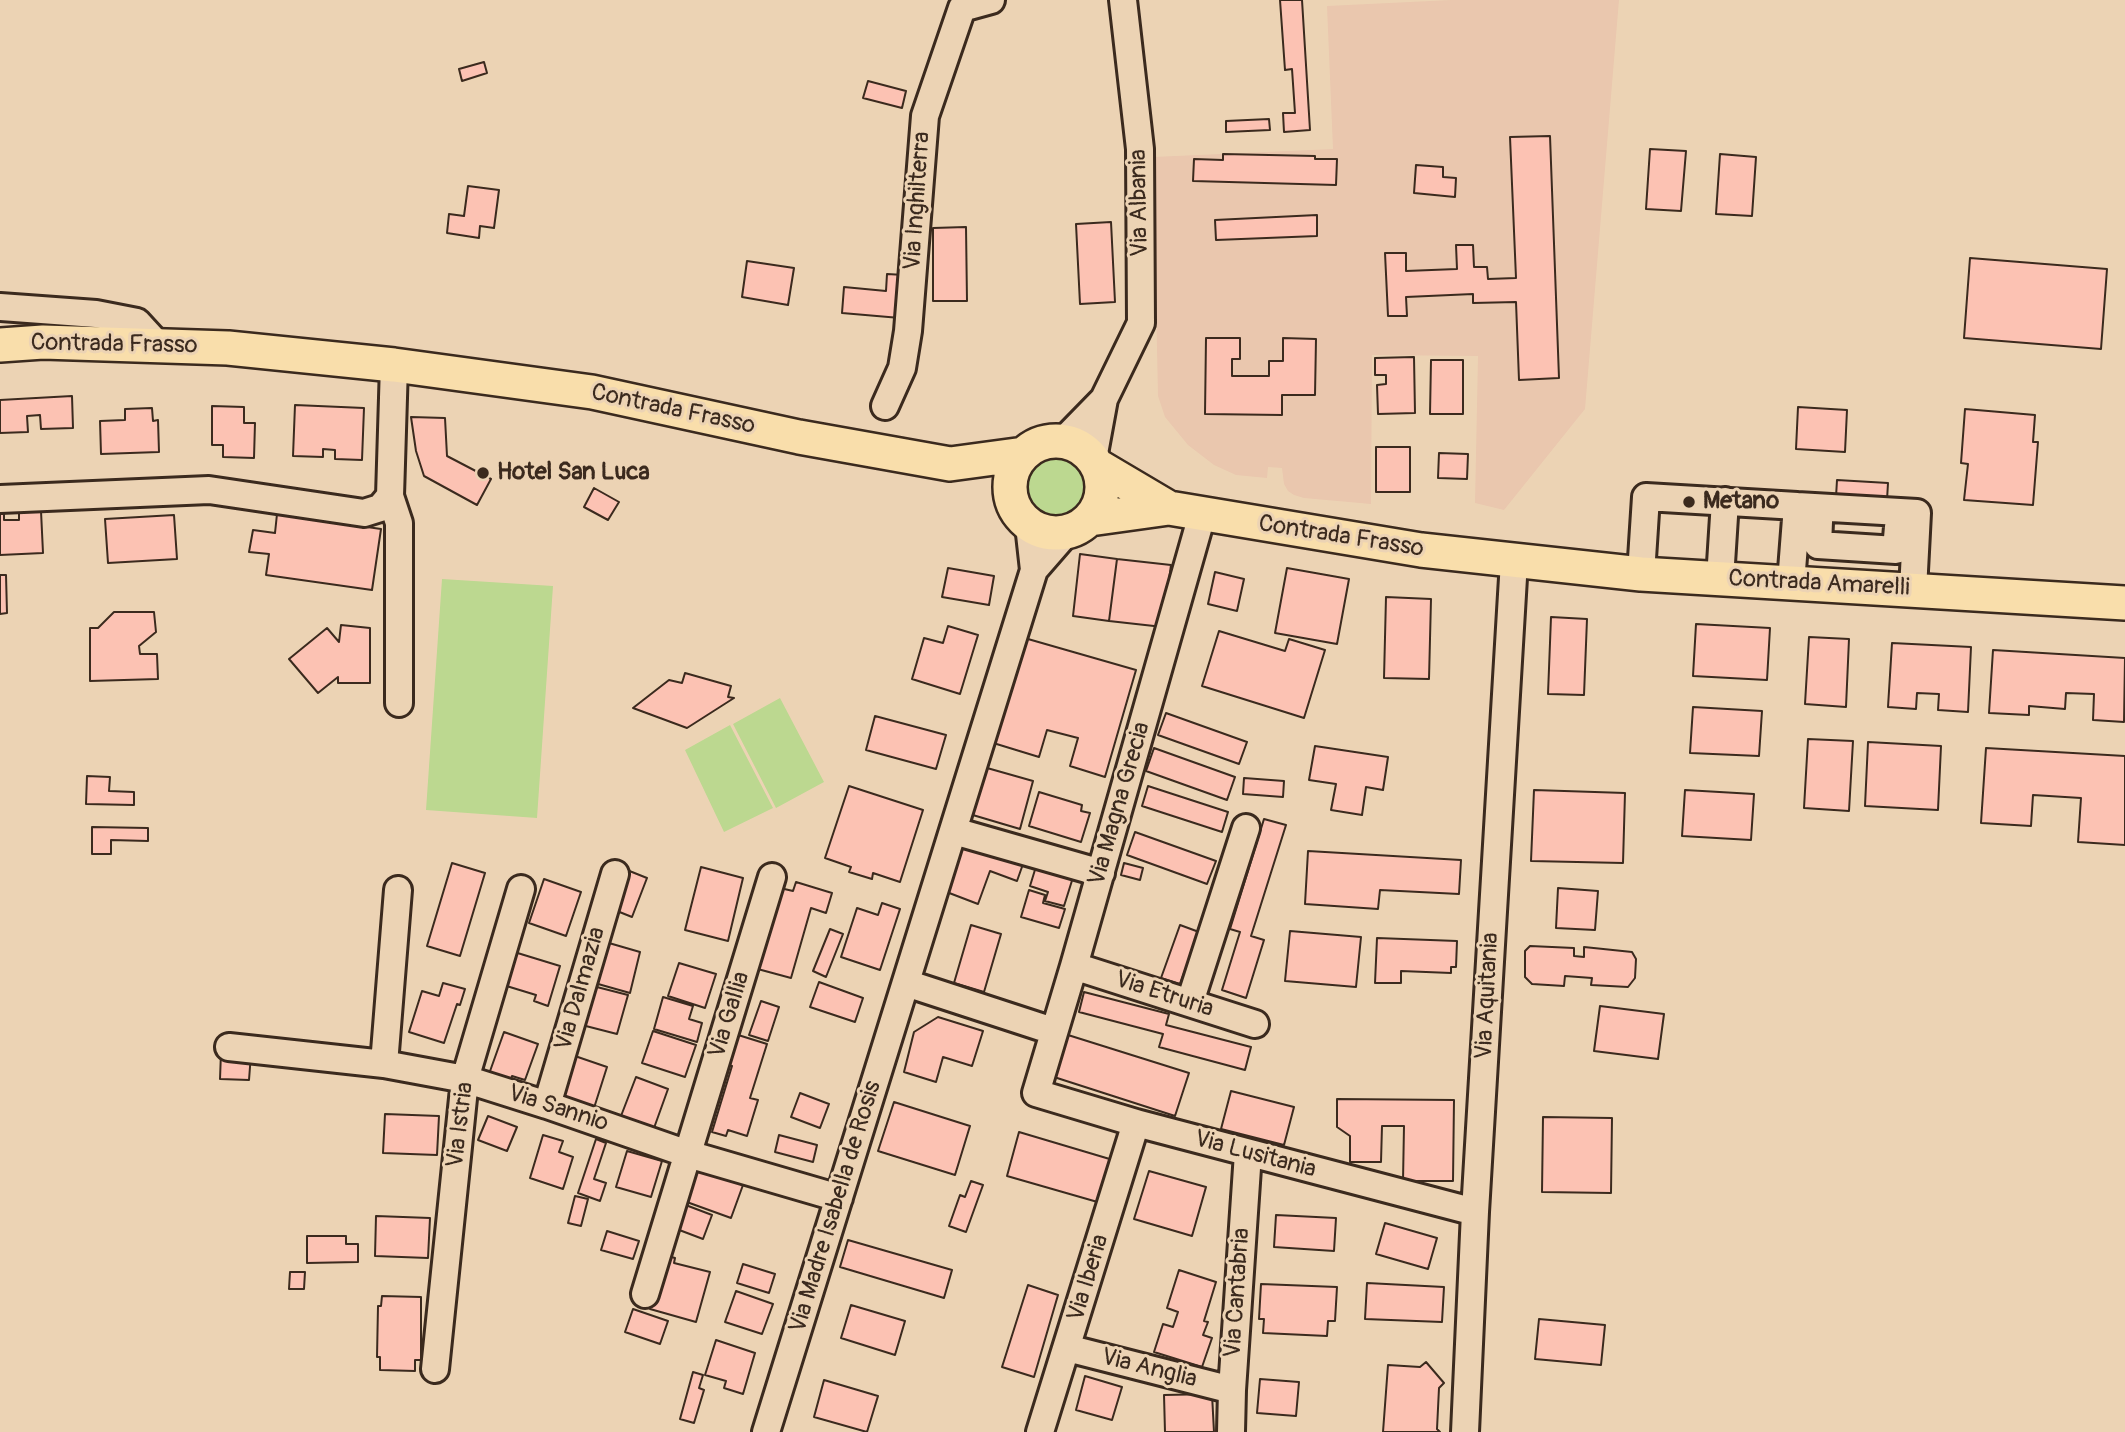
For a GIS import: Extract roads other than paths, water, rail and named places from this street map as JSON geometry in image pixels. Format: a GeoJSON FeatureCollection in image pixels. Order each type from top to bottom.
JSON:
{"type":"FeatureCollection","features":[{"type":"Feature","properties":{"kind":"main road","name":"Contrada Frasso"},"geometry":{"type":"LineString","coordinates":[[0,345],[148,334],[228,348],[394,365],[592,392],[799,436],[950,464],[1024,454]]}},
{"type":"Feature","properties":{"kind":"main road"},"geometry":{"type":"LineString","coordinates":[[1063,441],[1076,445],[1095,462],[1102,480],[1102,496],[1098,508],[1079,526],[1054,534],[1040,531],[1021,514],[1010,491],[1011,478],[1024,454],[1035,446],[1063,441]]}},
{"type":"Feature","properties":{"kind":"main road","name":"Contrada Frasso"},"geometry":{"type":"LineString","coordinates":[[1095,462],[1169,508],[1345,539],[1514,561]]}},
{"type":"Feature","properties":{"kind":"main road","name":"Contrada Frasso"},"geometry":{"type":"LineString","coordinates":[[950,464],[1021,514]]}},
{"type":"Feature","properties":{"kind":"main road","name":"Contrada Frasso"},"geometry":{"type":"LineString","coordinates":[[1079,526],[1169,508]]}},
{"type":"Feature","properties":{"kind":"main road","name":"Contrada Amarelli"},"geometry":{"type":"LineString","coordinates":[[1514,561],[1641,574],[2125,603]]}},
{"type":"Feature","properties":{"kind":"street"},"geometry":{"type":"LineString","coordinates":[[960,4],[991,0]]}},
{"type":"Feature","properties":{"kind":"street","name":"Via Albania"},"geometry":{"type":"LineString","coordinates":[[1063,441],[1104,399],[1138,331],[1142,310],[1140,149],[1123,0]]}},
{"type":"Feature","properties":{"kind":"street","name":"Via Inghilterra"},"geometry":{"type":"LineString","coordinates":[[885,406],[902,368],[908,331],[925,116],[960,4]]}},
{"type":"Feature","properties":{"kind":"street","name":"Contrada Frasso"},"geometry":{"type":"LineString","coordinates":[[0,307],[96,314],[148,334]]}},
{"type":"Feature","properties":{"kind":"street"},"geometry":{"type":"LineString","coordinates":[[394,365],[390,496],[399,523],[398,703]]}},
{"type":"Feature","properties":{"kind":"street","name":"Via Albania"},"geometry":{"type":"LineString","coordinates":[[1095,462],[1104,399]]}},
{"type":"Feature","properties":{"kind":"street"},"geometry":{"type":"LineString","coordinates":[[0,499],[209,490],[364,513],[380,508],[390,496]]}},
{"type":"Feature","properties":{"kind":"street"},"geometry":{"type":"LineString","coordinates":[[1641,574],[1646,497],[1725,501],[1813,517],[1898,526],[1917,513],[1913,590]]}},
{"type":"Feature","properties":{"kind":"street"},"geometry":{"type":"LineString","coordinates":[[1720,579],[1725,501]]}},
{"type":"Feature","properties":{"kind":"street","name":"Via Madre Isabella de Rosis"},"geometry":{"type":"LineString","coordinates":[[1021,514],[1034,570]]}},
{"type":"Feature","properties":{"kind":"street","name":"Via Magna Grecia"},"geometry":{"type":"LineString","coordinates":[[1036,1093],[1202,515]]}},
{"type":"Feature","properties":{"kind":"street"},"geometry":{"type":"LineString","coordinates":[[1813,517],[1818,545],[1896,550],[1898,526]]}},
{"type":"Feature","properties":{"kind":"street"},"geometry":{"type":"LineString","coordinates":[[1791,583],[1813,517]]}},
{"type":"Feature","properties":{"kind":"street","name":"Via Madre Isabella de Rosis"},"geometry":{"type":"LineString","coordinates":[[766,1432],[1034,570],[1079,526]]}},
{"type":"Feature","properties":{"kind":"street","name":"Via Aquitania"},"geometry":{"type":"LineString","coordinates":[[1465,1432],[1475,1212],[1514,561]]}},
{"type":"Feature","properties":{"kind":"street"},"geometry":{"type":"LineString","coordinates":[[1189,1002],[1246,828]]}},
{"type":"Feature","properties":{"kind":"street"},"geometry":{"type":"LineString","coordinates":[[954,831],[1101,873]]}},
{"type":"Feature","properties":{"kind":"street","name":"Via Dalmazia"},"geometry":{"type":"LineString","coordinates":[[547,1105],[615,874]]}},
{"type":"Feature","properties":{"kind":"street","name":"Via Gallia"},"geometry":{"type":"LineString","coordinates":[[688,1154],[772,877]]}},
{"type":"Feature","properties":{"kind":"street","name":"Via Istria"},"geometry":{"type":"LineString","coordinates":[[435,1368],[466,1079],[521,889]]}},
{"type":"Feature","properties":{"kind":"street"},"geometry":{"type":"LineString","coordinates":[[384,1064],[398,890]]}},
{"type":"Feature","properties":{"kind":"street","name":"Via Etruria"},"geometry":{"type":"LineString","coordinates":[[1074,965],[1255,1024]]}},
{"type":"Feature","properties":{"kind":"street"},"geometry":{"type":"LineString","coordinates":[[906,983],[1053,1031]]}},
{"type":"Feature","properties":{"kind":"street","name":"Via Sannio"},"geometry":{"type":"LineString","coordinates":[[229,1047],[384,1064],[466,1079],[688,1154],[839,1198]]}},
{"type":"Feature","properties":{"kind":"street","name":"Via Lusitania"},"geometry":{"type":"LineString","coordinates":[[1036,1093],[1136,1123],[1475,1212]]}},
{"type":"Feature","properties":{"kind":"street","name":"Via Iberia"},"geometry":{"type":"LineString","coordinates":[[1040,1432],[1136,1123]]}},
{"type":"Feature","properties":{"kind":"street","name":"Via Cantabria"},"geometry":{"type":"LineString","coordinates":[[1231,1432],[1248,1153]]}},
{"type":"Feature","properties":{"kind":"street"},"geometry":{"type":"LineString","coordinates":[[645,1294],[688,1154]]}},
{"type":"Feature","properties":{"kind":"street","name":"Via Anglia"},"geometry":{"type":"LineString","coordinates":[[1067,1349],[1232,1390]]}},
{"type":"Feature","properties":{"kind":"place","name":"Hotel San Luca"},"geometry":{"type":"Point","coordinates":[483,473]}},
{"type":"Feature","properties":{"kind":"place","name":"Metano"},"geometry":{"type":"Point","coordinates":[1689,502]}}]}
